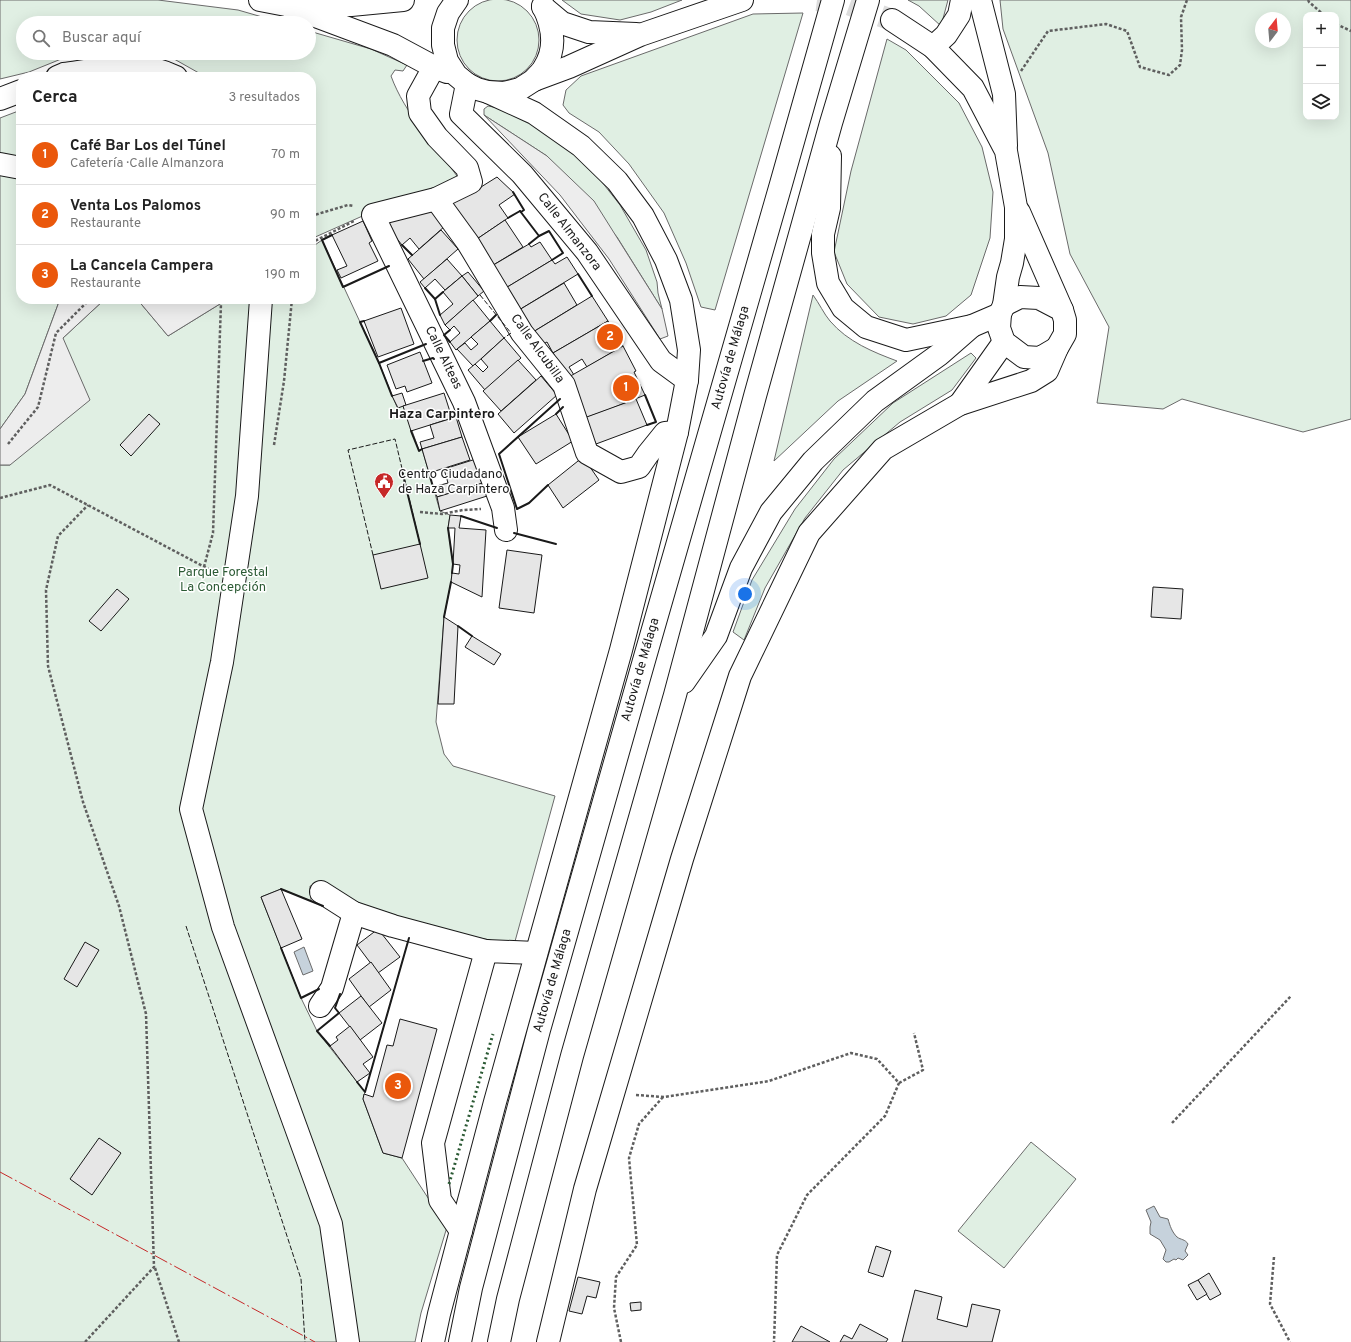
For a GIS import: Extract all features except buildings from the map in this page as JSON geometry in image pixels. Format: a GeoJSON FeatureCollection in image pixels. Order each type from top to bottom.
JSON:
{"type":"FeatureCollection","features":[{"type":"Feature","properties":{"kind":"main road"},"geometry":{"type":"LineString","coordinates":[[260,0],[286,5],[315,16]]}},
{"type":"Feature","properties":{"kind":"main road"},"geometry":{"type":"LineString","coordinates":[[286,5],[351,5],[403,0]]}},
{"type":"Feature","properties":{"kind":"main road"},"geometry":{"type":"LineString","coordinates":[[458,0],[448,13],[443,28],[443,45],[447,61],[462,80]]}},
{"type":"Feature","properties":{"kind":"main road"},"geometry":{"type":"LineString","coordinates":[[488,92],[504,93],[520,89],[534,80],[569,67],[640,35],[742,0]]}},
{"type":"Feature","properties":{"kind":"main road","name":"Autovía de Málaga"},"geometry":{"type":"LineString","coordinates":[[460,1342],[472,1288],[539,1030],[782,184],[833,0]]}},
{"type":"Feature","properties":{"kind":"main road"},"geometry":{"type":"LineString","coordinates":[[499,1342],[508,1299],[572,1056],[675,695],[753,404],[831,123],[868,0]]}},
{"type":"Feature","properties":{"kind":"main road"},"geometry":{"type":"LineString","coordinates":[[933,46],[946,35],[959,15],[962,0]]}},
{"type":"Feature","properties":{"kind":"main road"},"geometry":{"type":"LineString","coordinates":[[980,0],[1004,94],[1006,151],[1016,207],[1016,239],[999,328],[1004,342],[1024,357],[1040,358],[1057,348]]}},
{"type":"Feature","properties":{"kind":"main road"},"geometry":{"type":"LineString","coordinates":[[540,4],[562,23],[589,32],[640,35]]}},
{"type":"Feature","properties":{"kind":"main road"},"geometry":{"type":"LineString","coordinates":[[534,80],[544,68],[551,53],[553,37],[550,21],[540,4]]}},
{"type":"Feature","properties":{"kind":"main road"},"geometry":{"type":"LineString","coordinates":[[316,16],[393,45],[477,89],[488,92],[534,113],[581,146],[617,181],[643,216],[666,260],[681,300],[689,350],[687,380],[677,432],[621,650],[495,1102],[433,1342]]}},
{"type":"Feature","properties":{"kind":"main road"},"geometry":{"type":"LineString","coordinates":[[892,20],[933,46],[973,88],[1006,151]]}},
{"type":"Feature","properties":{"kind":"main road"},"geometry":{"type":"LineString","coordinates":[[80,72],[127,66],[167,72]]}},
{"type":"Feature","properties":{"kind":"main road"},"geometry":{"type":"LineString","coordinates":[[373,215],[436,199],[470,182],[466,168],[437,137],[420,114],[418,96],[434,67]]}},
{"type":"Feature","properties":{"kind":"main road","name":"Calle Almanzora"},"geometry":{"type":"LineString","coordinates":[[462,80],[461,114],[522,174],[587,252],[661,361],[687,380]]}},
{"type":"Feature","properties":{"kind":"main road"},"geometry":{"type":"LineString","coordinates":[[0,99],[16,93]]}},
{"type":"Feature","properties":{"kind":"main road"},"geometry":{"type":"LineString","coordinates":[[831,123],[829,208],[823,234],[823,253],[828,283],[843,308],[866,327],[906,340],[972,326]]}},
{"type":"Feature","properties":{"kind":"main road"},"geometry":{"type":"LineString","coordinates":[[0,164],[16,167]]}},
{"type":"Feature","properties":{"kind":"main road","name":"Calle Alcubilla"},"geometry":{"type":"LineString","coordinates":[[436,199],[468,243],[522,333],[564,385],[587,453],[621,472],[639,467],[665,434],[677,432]]}},
{"type":"Feature","properties":{"kind":"main road"},"geometry":{"type":"LineString","coordinates":[[548,1342],[585,1189],[682,859],[740,676],[809,533],[883,449],[960,404],[1031,381],[1047,371],[1065,334],[1065,320],[1062,310],[1016,207]]}},
{"type":"Feature","properties":{"kind":"main road","name":"Calle Alteas"},"geometry":{"type":"LineString","coordinates":[[373,215],[464,402],[504,508],[506,530]]}},
{"type":"Feature","properties":{"kind":"main road"},"geometry":{"type":"LineString","coordinates":[[675,695],[716,636],[741,568],[771,512],[813,460],[876,401],[940,354],[972,326],[1002,310],[1020,296],[1039,298],[1062,310]]}},
{"type":"Feature","properties":{"kind":"main road"},"geometry":{"type":"LineString","coordinates":[[262,304],[247,496],[222,662],[191,809],[223,927],[331,1224],[348,1342]]}},
{"type":"Feature","properties":{"kind":"main road"},"geometry":{"type":"LineString","coordinates":[[960,404],[1004,342]]}},
{"type":"Feature","properties":{"kind":"main road"},"geometry":{"type":"LineString","coordinates":[[321,892],[354,913],[393,926],[486,952],[536,953]]}},
{"type":"Feature","properties":{"kind":"main road"},"geometry":{"type":"LineString","coordinates":[[320,1006],[332,988],[354,913]]}},
{"type":"Feature","properties":{"kind":"main road"},"geometry":{"type":"LineString","coordinates":[[461,1231],[440,1200],[433,1143],[486,952]]}},
{"type":"Feature","properties":{"kind":"path"},"geometry":{"type":"LineString","coordinates":[[1004,94],[1048,31],[1106,24],[1127,31],[1140,67],[1169,75],[1180,65],[1182,50],[1181,17],[1187,0]]}},
{"type":"Feature","properties":{"kind":"path"},"geometry":{"type":"LineString","coordinates":[[1308,0],[1321,12]]}},
{"type":"Feature","properties":{"kind":"path"},"geometry":{"type":"LineString","coordinates":[[1339,25],[1351,31]]}},
{"type":"Feature","properties":{"kind":"path"},"geometry":{"type":"LineString","coordinates":[[316,215],[348,205],[360,207],[373,215]]}},
{"type":"Feature","properties":{"kind":"path"},"geometry":{"type":"LineString","coordinates":[[316,240],[364,216],[373,215]]}},
{"type":"Feature","properties":{"kind":"path"},"geometry":{"type":"LineString","coordinates":[[8,444],[38,407],[56,334],[85,304]]}},
{"type":"Feature","properties":{"kind":"path"},"geometry":{"type":"LineString","coordinates":[[204,567],[213,533],[221,304]]}},
{"type":"Feature","properties":{"kind":"path"},"geometry":{"type":"LineString","coordinates":[[0,498],[50,485],[197,563]]}},
{"type":"Feature","properties":{"kind":"path"},"geometry":{"type":"LineString","coordinates":[[88,505],[58,536],[46,590],[48,666],[83,802],[119,906],[146,1014],[154,1267],[179,1342]]}},
{"type":"Feature","properties":{"kind":"path"},"geometry":{"type":"LineString","coordinates":[[420,512],[442,514],[463,510],[504,508]]}},
{"type":"Feature","properties":{"kind":"path"},"geometry":{"type":"LineString","coordinates":[[1172,1123],[1291,996]]}},
{"type":"Feature","properties":{"kind":"path"},"geometry":{"type":"LineString","coordinates":[[774,1342],[777,1255],[807,1195],[885,1116],[899,1083],[923,1070],[914,1033]]}},
{"type":"Feature","properties":{"kind":"path"},"geometry":{"type":"LineString","coordinates":[[615,1088],[635,1095],[664,1097],[769,1081],[851,1053],[877,1059],[899,1083]]}},
{"type":"Feature","properties":{"kind":"path"},"geometry":{"type":"LineString","coordinates":[[622,1342],[614,1308],[616,1278],[637,1245],[629,1158],[639,1124],[664,1097]]}},
{"type":"Feature","properties":{"kind":"path"},"geometry":{"type":"LineString","coordinates":[[1274,1257],[1270,1304],[1290,1342]]}},
{"type":"Feature","properties":{"kind":"path"},"geometry":{"type":"LineString","coordinates":[[85,1342],[154,1267]]}},
{"type":"Feature","properties":{"kind":"green space"},"geometry":{"type":"Polygon","coordinates":[[[490,-1],[506,-1],[521,6],[532,17],[539,32],[539,48],[536,56],[527,69],[514,78],[506,81],[490,81],[475,74],[464,63],[457,48],[457,32],[464,17],[475,6],[490,-1]]]}},
{"type":"Feature","properties":{"kind":"green space"},"geometry":{"type":"Polygon","coordinates":[[[0,0],[158,0],[238,10],[259,16],[16,16],[16,60],[59,60],[29,72],[16,72],[16,75],[0,79],[0,0]]]}},
{"type":"Feature","properties":{"kind":"green space"},"geometry":{"type":"Polygon","coordinates":[[[562,0],[682,0],[651,12],[620,20],[581,14],[562,0]]]}},
{"type":"Feature","properties":{"kind":"green space"},"geometry":{"type":"Polygon","coordinates":[[[908,0],[948,0],[941,26],[919,6],[908,0]]]}},
{"type":"Feature","properties":{"kind":"green space"},"geometry":{"type":"Polygon","coordinates":[[[1000,0],[1351,0],[1351,419],[1303,432],[1182,399],[1163,409],[1097,403],[1109,327],[1070,254],[1048,153],[1003,29],[1000,0]]]}},
{"type":"Feature","properties":{"kind":"green space"},"geometry":{"type":"Polygon","coordinates":[[[803,13],[715,310],[701,307],[686,263],[664,213],[629,164],[599,132],[569,113],[563,105],[566,90],[581,76],[753,14],[803,13]]]}},
{"type":"Feature","properties":{"kind":"green space","name":"Parque Forestal La Concepción"},"geometry":{"type":"Polygon","coordinates":[[[316,33],[371,49],[407,65],[403,71],[395,70],[391,76],[397,90],[412,116],[457,176],[451,189],[376,210],[316,237],[316,72],[197,72],[176,60],[316,60],[316,33]]]}},
{"type":"Feature","properties":{"kind":"green space"},"geometry":{"type":"Polygon","coordinates":[[[887,39],[906,50],[959,103],[982,147],[993,192],[990,238],[971,295],[946,316],[913,324],[879,317],[847,284],[834,252],[851,171],[887,39]]]}},
{"type":"Feature","properties":{"kind":"green space"},"geometry":{"type":"Polygon","coordinates":[[[488,106],[509,110],[560,143],[594,172],[620,205],[646,250],[657,282],[662,309],[617,237],[547,156],[484,115],[484,109],[488,106]]]}},
{"type":"Feature","properties":{"kind":"green space"},"geometry":{"type":"Polygon","coordinates":[[[16,112],[16,304],[58,304],[25,394],[0,429],[0,118],[16,112]]]}},
{"type":"Feature","properties":{"kind":"green space","name":"Parque Forestal La Concepción"},"geometry":{"type":"Polygon","coordinates":[[[322,240],[379,363],[397,407],[403,406],[419,450],[422,449],[440,511],[450,515],[448,528],[453,564],[444,617],[436,722],[444,754],[453,766],[555,796],[514,945],[402,922],[349,900],[320,885],[310,886],[311,901],[281,889],[261,897],[301,998],[317,1031],[365,1092],[363,1099],[383,1153],[402,1158],[447,1227],[421,1313],[415,1342],[0,1342],[0,465],[10,465],[63,338],[100,304],[141,304],[168,336],[220,304],[316,304],[316,244],[322,240]]]}},
{"type":"Feature","properties":{"kind":"green space"},"geometry":{"type":"Polygon","coordinates":[[[813,295],[830,321],[845,335],[861,346],[897,361],[838,401],[774,461],[813,295]]]}},
{"type":"Feature","properties":{"kind":"green space"},"geometry":{"type":"Polygon","coordinates":[[[971,353],[976,358],[952,390],[900,422],[843,470],[805,518],[765,588],[744,640],[733,632],[752,580],[795,509],[834,459],[893,403],[971,353]]]}},
{"type":"Feature","properties":{"kind":"green space"},"geometry":{"type":"Polygon","coordinates":[[[1031,1142],[1076,1179],[1004,1268],[958,1231],[1031,1142]]]}},
{"type":"Feature","properties":{"kind":"shaded area"},"geometry":{"type":"Polygon","coordinates":[[[484,115],[547,156],[594,201],[662,309],[668,336],[660,339],[609,259],[560,195],[484,115]]]}},
{"type":"Feature","properties":{"kind":"shaded area"},"geometry":{"type":"Polygon","coordinates":[[[58,304],[100,304],[63,338],[90,400],[10,465],[0,465],[0,429],[25,394],[58,304]]]}},
{"type":"Feature","properties":{"kind":"shaded area"},"geometry":{"type":"Polygon","coordinates":[[[141,304],[220,304],[168,336],[141,304]]]}},
{"type":"Feature","properties":{"kind":"shaded area"},"geometry":{"type":"Polygon","coordinates":[[[304,947],[313,971],[303,975],[294,952],[304,947]]]}},
{"type":"Feature","properties":{"kind":"shaded area"},"geometry":{"type":"Polygon","coordinates":[[[1154,1206],[1160,1217],[1168,1219],[1171,1229],[1175,1235],[1186,1241],[1188,1244],[1185,1251],[1188,1255],[1183,1260],[1178,1258],[1176,1260],[1174,1259],[1166,1262],[1163,1259],[1166,1250],[1160,1240],[1150,1234],[1151,1222],[1146,1210],[1154,1206]]]}},
{"type":"Feature","properties":{"kind":"tunnel"},"geometry":{"type":"LineString","coordinates":[[817,0],[848,4],[892,20]]}},
{"type":"Feature","properties":{"kind":"hedge"},"geometry":{"type":"LineString","coordinates":[[449,1184],[493,1034]]}},
{"type":"Feature","properties":{"kind":"fence"},"geometry":{"type":"LineString","coordinates":[[480,295],[511,333],[504,338]]}},
{"type":"Feature","properties":{"kind":"fence"},"geometry":{"type":"LineString","coordinates":[[373,555],[348,450],[395,439],[420,544]]}},
{"type":"Feature","properties":{"kind":"fence"},"geometry":{"type":"LineString","coordinates":[[186,926],[301,1279],[305,1342]]}},
{"type":"Feature","properties":{"kind":"wall"},"geometry":{"type":"LineString","coordinates":[[513,192],[524,210],[521,212],[520,211]]}},
{"type":"Feature","properties":{"kind":"wall"},"geometry":{"type":"LineString","coordinates":[[508,218],[520,211],[539,236],[529,244]]}},
{"type":"Feature","properties":{"kind":"wall"},"geometry":{"type":"LineString","coordinates":[[539,236],[549,231],[563,253],[552,260]]}},
{"type":"Feature","properties":{"kind":"wall"},"geometry":{"type":"LineString","coordinates":[[332,235],[322,240],[343,287],[389,266]]}},
{"type":"Feature","properties":{"kind":"wall"},"geometry":{"type":"LineString","coordinates":[[402,245],[412,255]]}},
{"type":"Feature","properties":{"kind":"wall"},"geometry":{"type":"LineString","coordinates":[[578,274],[592,296]]}},
{"type":"Feature","properties":{"kind":"wall"},"geometry":{"type":"LineString","coordinates":[[425,288],[435,299],[443,292]]}},
{"type":"Feature","properties":{"kind":"wall"},"geometry":{"type":"LineString","coordinates":[[435,299],[440,315]]}},
{"type":"Feature","properties":{"kind":"wall"},"geometry":{"type":"LineString","coordinates":[[490,321],[496,315]]}},
{"type":"Feature","properties":{"kind":"wall"},"geometry":{"type":"LineString","coordinates":[[364,321],[360,322],[379,363],[426,344]]}},
{"type":"Feature","properties":{"kind":"wall"},"geometry":{"type":"LineString","coordinates":[[450,330],[444,335],[450,342]]}},
{"type":"Feature","properties":{"kind":"wall"},"geometry":{"type":"LineString","coordinates":[[423,361],[434,359]]}},
{"type":"Feature","properties":{"kind":"wall"},"geometry":{"type":"LineString","coordinates":[[379,363],[392,396]]}},
{"type":"Feature","properties":{"kind":"wall"},"geometry":{"type":"LineString","coordinates":[[645,395],[656,422],[647,425]]}},
{"type":"Feature","properties":{"kind":"wall"},"geometry":{"type":"LineString","coordinates":[[548,485],[529,503],[517,509],[499,454],[560,399]]}},
{"type":"Feature","properties":{"kind":"wall"},"geometry":{"type":"LineString","coordinates":[[556,414],[563,407]]}},
{"type":"Feature","properties":{"kind":"wall"},"geometry":{"type":"LineString","coordinates":[[411,431],[419,451],[422,449]]}},
{"type":"Feature","properties":{"kind":"wall"},"geometry":{"type":"LineString","coordinates":[[402,471],[420,544]]}},
{"type":"Feature","properties":{"kind":"wall"},"geometry":{"type":"LineString","coordinates":[[429,473],[433,487]]}},
{"type":"Feature","properties":{"kind":"wall"},"geometry":{"type":"LineString","coordinates":[[461,516],[497,528]]}},
{"type":"Feature","properties":{"kind":"wall"},"geometry":{"type":"LineString","coordinates":[[448,528],[453,564],[452,573]]}},
{"type":"Feature","properties":{"kind":"wall"},"geometry":{"type":"LineString","coordinates":[[514,533],[556,544]]}},
{"type":"Feature","properties":{"kind":"wall"},"geometry":{"type":"LineString","coordinates":[[444,617],[451,582]]}},
{"type":"Feature","properties":{"kind":"wall"},"geometry":{"type":"LineString","coordinates":[[458,626],[472,636]]}},
{"type":"Feature","properties":{"kind":"wall"},"geometry":{"type":"LineString","coordinates":[[281,889],[323,906]]}},
{"type":"Feature","properties":{"kind":"wall"},"geometry":{"type":"LineString","coordinates":[[357,1082],[365,1092],[409,938]]}},
{"type":"Feature","properties":{"kind":"wall"},"geometry":{"type":"LineString","coordinates":[[281,948],[301,998],[319,989]]}},
{"type":"Feature","properties":{"kind":"wall"},"geometry":{"type":"LineString","coordinates":[[330,1046],[317,1031],[339,1013],[335,1008],[340,994]]}},
{"type":"Feature","properties":{"kind":"power"},"geometry":{"type":"LineString","coordinates":[[0,1172],[315,1342]]}},
{"type":"Feature","properties":{"kind":"place","name":"Venta Los Palomos"},"geometry":{"type":"Point","coordinates":[610,337]}},
{"type":"Feature","properties":{"kind":"place","name":"Café Bar Los del Túnel"},"geometry":{"type":"Point","coordinates":[626,388]}},
{"type":"Feature","properties":{"kind":"place","name":"Centro Ciudadano de Haza Carpintero"},"geometry":{"type":"Point","coordinates":[384,499]}},
{"type":"Feature","properties":{"kind":"place","name":"La Cancela Campera"},"geometry":{"type":"Point","coordinates":[398,1086]}},
{"type":"Feature","properties":{"kind":"district","name":"Haza Carpintero"},"geometry":{"type":"Point","coordinates":[442,414]}}]}
